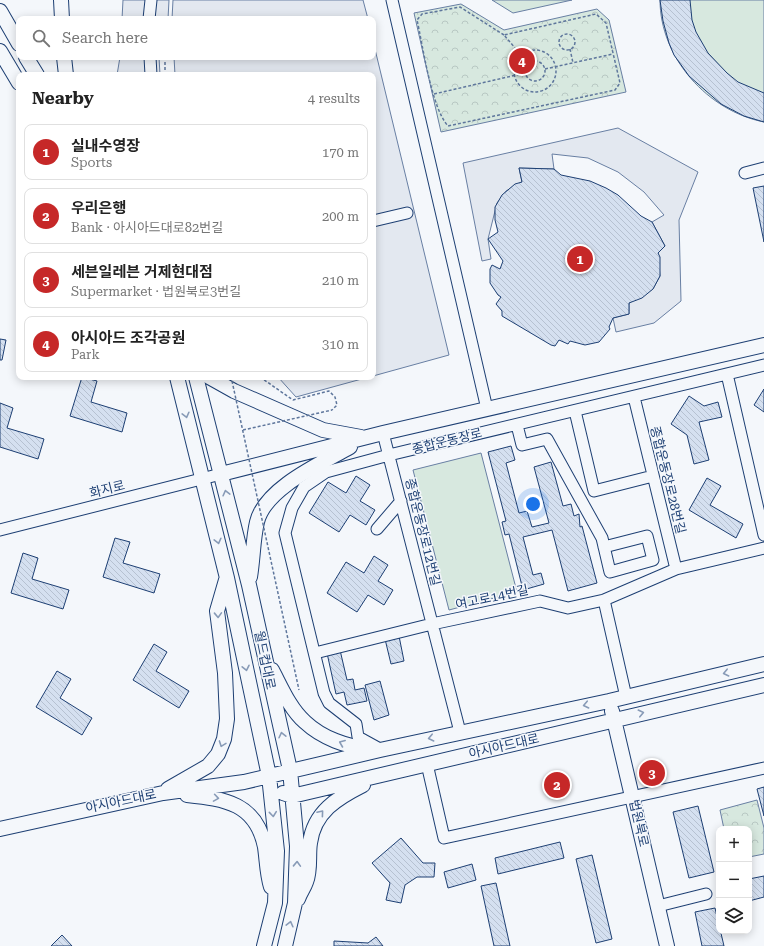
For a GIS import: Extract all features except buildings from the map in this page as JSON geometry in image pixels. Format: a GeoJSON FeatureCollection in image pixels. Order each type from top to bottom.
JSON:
{"type":"FeatureCollection","features":[{"type":"Feature","properties":{"kind":"main road"},"geometry":{"type":"LineString","coordinates":[[61,0],[62,16]]}},
{"type":"Feature","properties":{"kind":"main road"},"geometry":{"type":"LineString","coordinates":[[0,11],[16,39]]}},
{"type":"Feature","properties":{"kind":"main road"},"geometry":{"type":"LineString","coordinates":[[0,51],[5,66],[16,79]]}},
{"type":"Feature","properties":{"kind":"main road"},"geometry":{"type":"LineString","coordinates":[[28,60],[35,72]]}},
{"type":"Feature","properties":{"kind":"main road"},"geometry":{"type":"LineString","coordinates":[[64,60],[66,72]]}},
{"type":"Feature","properties":{"kind":"main road","name":"종합운동장로"},"geometry":{"type":"LineString","coordinates":[[221,474],[384,433],[764,345]]}},
{"type":"Feature","properties":{"kind":"main road","name":"월드컵대로"},"geometry":{"type":"LineString","coordinates":[[178,380],[227,578],[269,776],[277,851],[275,903],[264,946]]}},
{"type":"Feature","properties":{"kind":"main road","name":"월드컵대로"},"geometry":{"type":"LineString","coordinates":[[197,380],[249,585],[290,770],[297,846],[296,903],[285,946]]}},
{"type":"Feature","properties":{"kind":"main road"},"geometry":{"type":"LineString","coordinates":[[214,380],[234,391],[323,430],[365,438]]}},
{"type":"Feature","properties":{"kind":"main road"},"geometry":{"type":"LineString","coordinates":[[249,585],[258,521],[266,504],[298,477],[365,438]]}},
{"type":"Feature","properties":{"kind":"main road"},"geometry":{"type":"LineString","coordinates":[[163,793],[208,766],[218,754],[224,739],[226,729],[225,673],[217,611],[227,578]]}},
{"type":"Feature","properties":{"kind":"main road"},"geometry":{"type":"LineString","coordinates":[[265,659],[296,711],[305,722],[323,734],[349,746],[380,750]]}},
{"type":"Feature","properties":{"kind":"main road","name":"아시아드대로"},"geometry":{"type":"LineString","coordinates":[[0,829],[163,793],[244,782],[290,770],[460,732],[626,697],[764,664]]}},
{"type":"Feature","properties":{"kind":"main road","name":"아시아드대로"},"geometry":{"type":"LineString","coordinates":[[244,782],[292,796],[764,685]]}},
{"type":"Feature","properties":{"kind":"main road","name":"법원북로"},"geometry":{"type":"LineString","coordinates":[[609,700],[634,796],[658,906],[664,945]]}},
{"type":"Feature","properties":{"kind":"main road"},"geometry":{"type":"LineString","coordinates":[[296,903],[306,882],[312,830],[317,818],[324,809],[339,797],[385,774]]}},
{"type":"Feature","properties":{"kind":"main road"},"geometry":{"type":"LineString","coordinates":[[163,793],[223,800],[233,803],[242,810],[252,820],[264,847],[267,874],[275,903]]}},
{"type":"Feature","properties":{"kind":"street"},"geometry":{"type":"LineString","coordinates":[[149,16],[151,0]]}},
{"type":"Feature","properties":{"kind":"street"},"geometry":{"type":"LineString","coordinates":[[392,0],[487,409]]}},
{"type":"Feature","properties":{"kind":"street"},"geometry":{"type":"LineString","coordinates":[[150,60],[151,72]]}},
{"type":"Feature","properties":{"kind":"street"},"geometry":{"type":"LineString","coordinates":[[745,173],[764,168]]}},
{"type":"Feature","properties":{"kind":"street"},"geometry":{"type":"LineString","coordinates":[[376,220],[407,213]]}},
{"type":"Feature","properties":{"kind":"street","name":"종합운동장로"},"geometry":{"type":"LineString","coordinates":[[380,750],[358,737],[356,724],[329,703],[324,693],[285,533],[292,508],[304,487],[326,472],[389,455],[764,365]]}},
{"type":"Feature","properties":{"kind":"street"},"geometry":{"type":"LineString","coordinates":[[726,374],[764,535]]}},
{"type":"Feature","properties":{"kind":"street","name":"종합운동장로28번길"},"geometry":{"type":"LineString","coordinates":[[634,396],[676,569]]}},
{"type":"Feature","properties":{"kind":"street"},"geometry":{"type":"LineString","coordinates":[[576,410],[594,491],[653,476]]}},
{"type":"Feature","properties":{"kind":"street"},"geometry":{"type":"LineString","coordinates":[[517,425],[522,445],[546,439],[602,538],[604,547],[610,572],[653,560],[647,536],[604,547]]}},
{"type":"Feature","properties":{"kind":"street","name":"종합운동장로12번길"},"geometry":{"type":"LineString","coordinates":[[384,433],[460,732]]}},
{"type":"Feature","properties":{"kind":"street","name":"화지로"},"geometry":{"type":"LineString","coordinates":[[0,530],[221,474]]}},
{"type":"Feature","properties":{"kind":"street"},"geometry":{"type":"LineString","coordinates":[[377,529],[401,501]]}},
{"type":"Feature","properties":{"kind":"street","name":"여고로14번길"},"geometry":{"type":"LineString","coordinates":[[315,653],[432,624],[540,601],[568,608],[604,600],[676,569],[764,548]]}},
{"type":"Feature","properties":{"kind":"street"},"geometry":{"type":"LineString","coordinates":[[604,600],[626,697]]}},
{"type":"Feature","properties":{"kind":"street"},"geometry":{"type":"LineString","coordinates":[[427,764],[444,838],[764,768]]}},
{"type":"Feature","properties":{"kind":"street"},"geometry":{"type":"LineString","coordinates":[[658,906],[706,894]]}},
{"type":"Feature","properties":{"kind":"path"},"geometry":{"type":"LineString","coordinates":[[504,35],[596,14],[606,23],[620,83],[615,90],[448,126],[441,118],[417,20],[422,14],[460,7],[504,35],[521,55]]}},
{"type":"Feature","properties":{"kind":"path"},"geometry":{"type":"LineString","coordinates":[[569,34],[574,39],[575,44],[570,49],[564,49],[560,46],[560,38],[564,35],[569,34]]}},
{"type":"Feature","properties":{"kind":"path"},"geometry":{"type":"LineString","coordinates":[[570,49],[573,63]]}},
{"type":"Feature","properties":{"kind":"path"},"geometry":{"type":"LineString","coordinates":[[532,50],[539,50],[551,57],[555,67],[555,77],[552,83],[542,91],[528,91],[522,87],[514,76],[516,62],[521,55],[532,50]]}},
{"type":"Feature","properties":{"kind":"path"},"geometry":{"type":"LineString","coordinates":[[545,69],[613,54]]}},
{"type":"Feature","properties":{"kind":"path"},"geometry":{"type":"LineString","coordinates":[[165,60],[165,72]]}},
{"type":"Feature","properties":{"kind":"path"},"geometry":{"type":"LineString","coordinates":[[534,60],[541,62],[545,69],[543,78],[537,81],[530,80],[525,73],[526,66],[534,60]]}},
{"type":"Feature","properties":{"kind":"path"},"geometry":{"type":"LineString","coordinates":[[434,94],[525,73]]}},
{"type":"Feature","properties":{"kind":"path"},"geometry":{"type":"LineString","coordinates":[[230,380],[243,430],[299,690]]}},
{"type":"Feature","properties":{"kind":"path"},"geometry":{"type":"LineString","coordinates":[[243,430],[332,410],[337,405],[335,397],[329,391],[306,398],[293,400],[264,380]]}},
{"type":"Feature","properties":{"kind":"green space"},"geometry":{"type":"Polygon","coordinates":[[[492,0],[572,0],[513,13],[492,0]]]}},
{"type":"Feature","properties":{"kind":"green space"},"geometry":{"type":"Polygon","coordinates":[[[660,0],[764,0],[764,122],[743,116],[724,106],[706,94],[691,79],[678,61],[668,42],[662,21],[660,0]]]}},
{"type":"Feature","properties":{"kind":"green space"},"geometry":{"type":"Polygon","coordinates":[[[461,4],[504,30],[597,9],[609,20],[626,92],[441,132],[414,13],[461,4]]]}},
{"type":"Feature","properties":{"kind":"green space"},"geometry":{"type":"Polygon","coordinates":[[[481,453],[517,592],[449,610],[413,470],[481,453]]]}},
{"type":"Feature","properties":{"kind":"green space"},"geometry":{"type":"Polygon","coordinates":[[[757,800],[764,828],[764,854],[752,856],[752,826],[723,826],[720,810],[757,800]]]}},
{"type":"Feature","properties":{"kind":"shaded area"},"geometry":{"type":"Polygon","coordinates":[[[123,0],[169,0],[168,16],[122,16],[123,0]]]}},
{"type":"Feature","properties":{"kind":"shaded area"},"geometry":{"type":"Polygon","coordinates":[[[173,0],[363,0],[367,16],[172,16],[173,0]]]}},
{"type":"Feature","properties":{"kind":"shaded area"},"geometry":{"type":"Polygon","coordinates":[[[376,53],[449,355],[376,375],[376,72],[175,72],[174,60],[376,60],[376,53]]]}},
{"type":"Feature","properties":{"kind":"shaded area"},"geometry":{"type":"Polygon","coordinates":[[[120,60],[159,60],[160,72],[118,72],[120,60]]]}},
{"type":"Feature","properties":{"kind":"shaded area"},"geometry":{"type":"Polygon","coordinates":[[[618,128],[698,172],[679,220],[681,301],[654,323],[616,332],[613,318],[629,314],[629,303],[653,289],[660,276],[658,253],[665,246],[652,222],[664,215],[644,192],[618,172],[588,158],[552,154],[554,169],[519,168],[522,182],[506,191],[497,203],[488,239],[491,259],[482,261],[463,163],[618,128]]]}},
{"type":"Feature","properties":{"kind":"shaded area"},"geometry":{"type":"Polygon","coordinates":[[[281,380],[358,380],[296,397],[281,380]]]}},
{"type":"Feature","properties":{"kind":"place","name":"아시아드 조각공원"},"geometry":{"type":"Point","coordinates":[522,61]}},
{"type":"Feature","properties":{"kind":"place","name":"실내수영장"},"geometry":{"type":"Point","coordinates":[580,259]}},
{"type":"Feature","properties":{"kind":"place","name":"세븐일레븐 거제현대점"},"geometry":{"type":"Point","coordinates":[652,773]}},
{"type":"Feature","properties":{"kind":"place","name":"우리은행"},"geometry":{"type":"Point","coordinates":[557,785]}}]}
